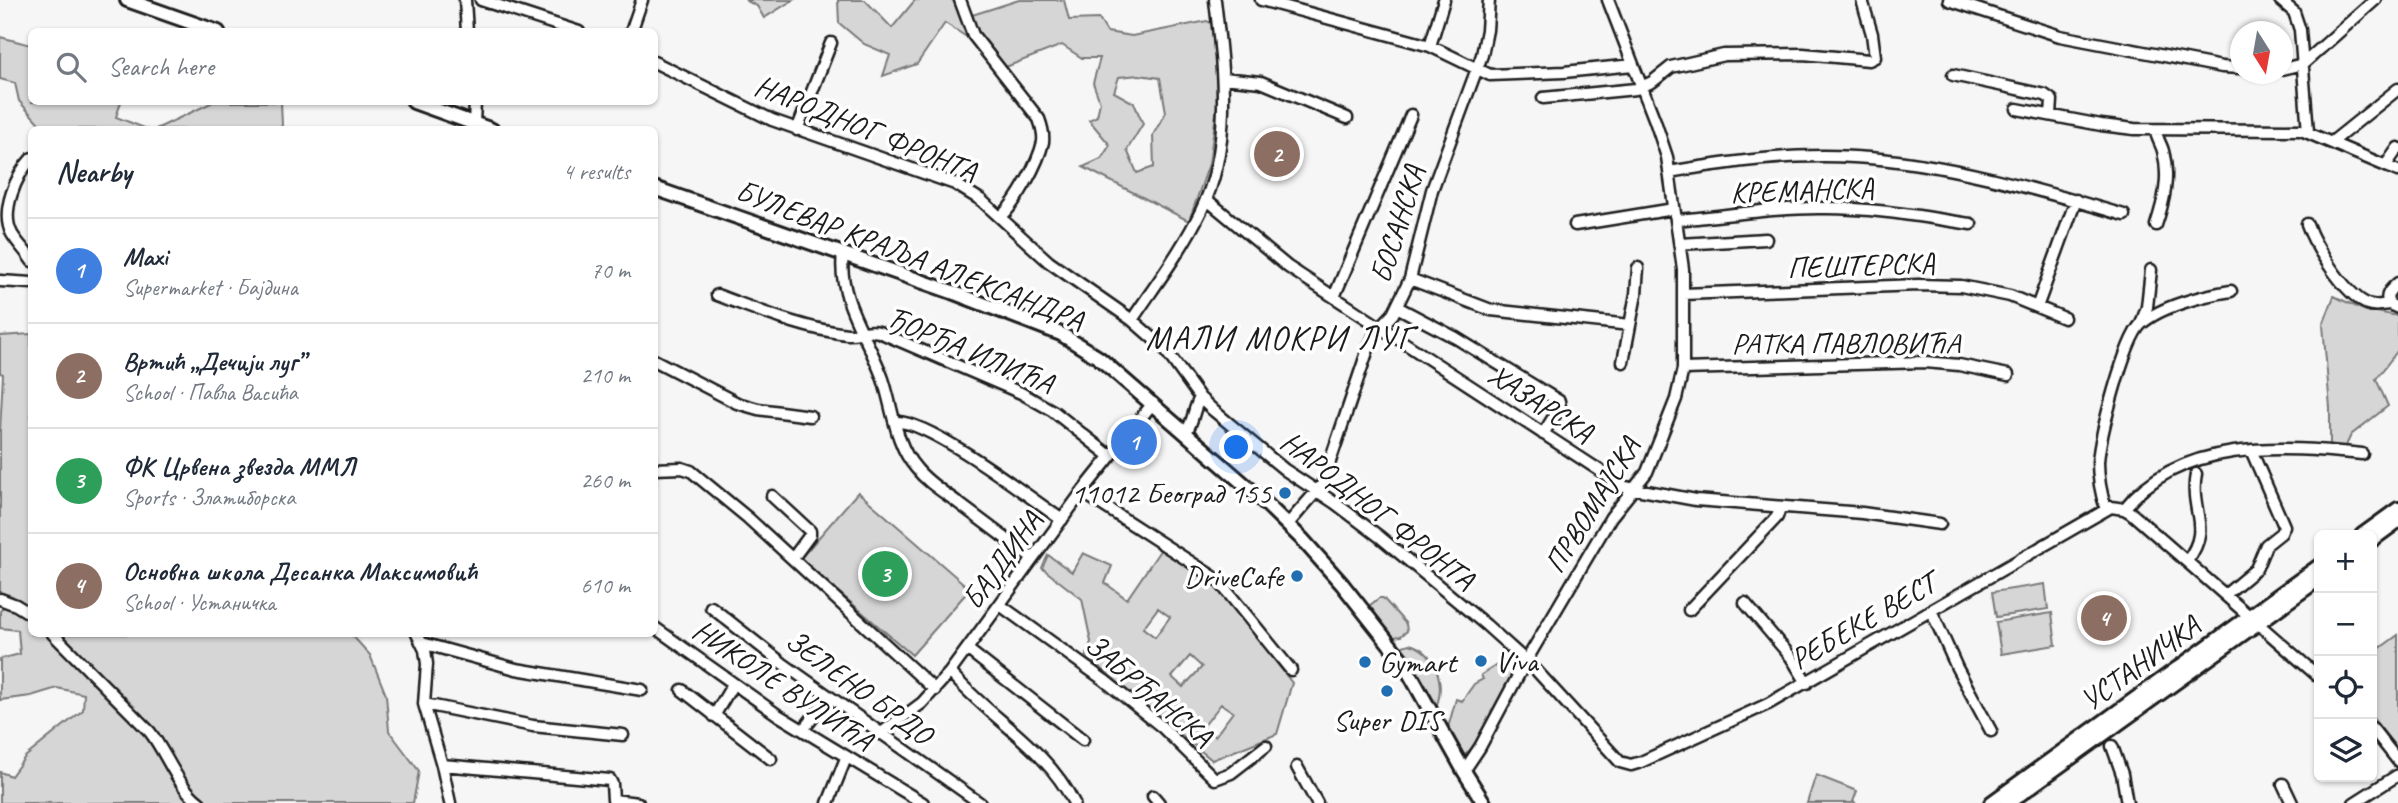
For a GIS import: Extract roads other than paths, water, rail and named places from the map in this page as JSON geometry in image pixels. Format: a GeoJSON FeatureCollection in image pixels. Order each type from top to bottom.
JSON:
{"type":"FeatureCollection","features":[{"type":"Feature","properties":{"kind":"main road"},"geometry":{"type":"LineString","coordinates":[[127,0],[207,28]]}},
{"type":"Feature","properties":{"kind":"main road"},"geometry":{"type":"LineString","coordinates":[[423,105],[482,126]]}},
{"type":"Feature","properties":{"kind":"main road","name":"БУЛЕВАР КРАЉА АЛЕКСАНДРА"},"geometry":{"type":"LineString","coordinates":[[658,189],[952,292],[1067,337],[1099,358],[1288,524],[1342,584],[1391,644],[1484,803]]}},
{"type":"Feature","properties":{"kind":"main road"},"geometry":{"type":"LineString","coordinates":[[2369,530],[2398,509]]}},
{"type":"Feature","properties":{"kind":"main road"},"geometry":{"type":"LineString","coordinates":[[2377,536],[2398,521]]}},
{"type":"Feature","properties":{"kind":"main road","name":"УСТАНИЧКА"},"geometry":{"type":"LineString","coordinates":[[2008,803],[2255,619],[2314,570]]}},
{"type":"Feature","properties":{"kind":"main road","name":"УСТАНИЧКА"},"geometry":{"type":"LineString","coordinates":[[1992,803],[2255,619],[2314,582]]}},
{"type":"Feature","properties":{"kind":"street"},"geometry":{"type":"LineString","coordinates":[[465,0],[467,28]]}},
{"type":"Feature","properties":{"kind":"street"},"geometry":{"type":"LineString","coordinates":[[481,0],[567,28]]}},
{"type":"Feature","properties":{"kind":"street"},"geometry":{"type":"LineString","coordinates":[[632,28],[642,0]]}},
{"type":"Feature","properties":{"kind":"street"},"geometry":{"type":"LineString","coordinates":[[1132,320],[1182,246],[1206,200],[1222,132],[1223,78],[1215,0]]}},
{"type":"Feature","properties":{"kind":"street"},"geometry":{"type":"LineString","coordinates":[[1261,0],[1430,46],[1471,64],[1485,74],[1564,72],[1633,65]]}},
{"type":"Feature","properties":{"kind":"street"},"geometry":{"type":"LineString","coordinates":[[1430,46],[1444,0]]}},
{"type":"Feature","properties":{"kind":"street","name":"БОСАНСКА"},"geometry":{"type":"LineString","coordinates":[[1288,524],[1318,491],[1328,469],[1367,352],[1381,326],[1389,320],[1410,279],[1432,190],[1477,70],[1487,30],[1489,0]]}},
{"type":"Feature","properties":{"kind":"street","name":"ПРВОМАЈСКА"},"geometry":{"type":"LineString","coordinates":[[1464,771],[1611,517],[1642,480],[1659,446],[1676,400],[1683,369],[1684,294],[1680,244],[1664,145],[1608,0]]}},
{"type":"Feature","properties":{"kind":"street"},"geometry":{"type":"LineString","coordinates":[[1543,98],[1615,92],[1642,86],[1652,82],[1671,67],[1724,55],[1804,54],[1873,59],[1875,47],[1862,0]]}},
{"type":"Feature","properties":{"kind":"street"},"geometry":{"type":"LineString","coordinates":[[2280,0],[2297,17],[2308,132]]}},
{"type":"Feature","properties":{"kind":"street"},"geometry":{"type":"LineString","coordinates":[[2293,66],[2303,64],[2375,0]]}},
{"type":"Feature","properties":{"kind":"street"},"geometry":{"type":"LineString","coordinates":[[958,1],[972,35],[1039,119],[1042,127],[1042,143],[1033,166],[1014,201],[1001,217]]}},
{"type":"Feature","properties":{"kind":"street"},"geometry":{"type":"LineString","coordinates":[[1954,1],[2060,36],[2230,67]]}},
{"type":"Feature","properties":{"kind":"street"},"geometry":{"type":"LineString","coordinates":[[797,130],[831,43]]}},
{"type":"Feature","properties":{"kind":"street","name":"НАРОДНОГ ФРОНТА"},"geometry":{"type":"LineString","coordinates":[[658,64],[772,120],[955,184],[981,201],[1049,262],[1132,320],[1171,356],[1200,398],[1249,442],[1380,537],[1526,661],[1620,762]]}},
{"type":"Feature","properties":{"kind":"street"},"geometry":{"type":"LineString","coordinates":[[1952,75],[2040,93],[2052,100],[2051,115]]}},
{"type":"Feature","properties":{"kind":"street"},"geometry":{"type":"LineString","coordinates":[[1223,78],[1261,82],[1347,118]]}},
{"type":"Feature","properties":{"kind":"street"},"geometry":{"type":"LineString","coordinates":[[2332,142],[2398,89]]}},
{"type":"Feature","properties":{"kind":"street"},"geometry":{"type":"LineString","coordinates":[[474,123],[475,105]]}},
{"type":"Feature","properties":{"kind":"street"},"geometry":{"type":"LineString","coordinates":[[2017,109],[2119,128],[2308,132],[2398,171]]}},
{"type":"Feature","properties":{"kind":"street"},"geometry":{"type":"LineString","coordinates":[[1334,298],[1411,115]]}},
{"type":"Feature","properties":{"kind":"street"},"geometry":{"type":"LineString","coordinates":[[2156,130],[2163,149],[2166,176],[2165,196],[2156,225]]}},
{"type":"Feature","properties":{"kind":"street"},"geometry":{"type":"LineString","coordinates":[[2386,165],[2398,148]]}},
{"type":"Feature","properties":{"kind":"street"},"geometry":{"type":"LineString","coordinates":[[1668,172],[1740,162],[1852,156],[2015,184],[2124,215]]}},
{"type":"Feature","properties":{"kind":"street"},"geometry":{"type":"LineString","coordinates":[[27,247],[11,233],[7,215],[17,181],[28,164]]}},
{"type":"Feature","properties":{"kind":"street","name":"ХАЗАРСКА"},"geometry":{"type":"LineString","coordinates":[[1206,200],[1288,267],[1622,485],[1696,500],[1853,512],[1940,524]]}},
{"type":"Feature","properties":{"kind":"street"},"geometry":{"type":"LineString","coordinates":[[2037,307],[2076,200]]}},
{"type":"Feature","properties":{"kind":"street","name":"КРЕМАНСКА"},"geometry":{"type":"LineString","coordinates":[[1676,220],[1826,208],[1893,212],[1971,224]]}},
{"type":"Feature","properties":{"kind":"street"},"geometry":{"type":"LineString","coordinates":[[1575,225],[1674,209]]}},
{"type":"Feature","properties":{"kind":"street"},"geometry":{"type":"LineString","coordinates":[[2307,224],[2315,243],[2347,288],[2367,304],[2393,306],[2388,293],[2398,283]]}},
{"type":"Feature","properties":{"kind":"street"},"geometry":{"type":"LineString","coordinates":[[1680,244],[1766,239]]}},
{"type":"Feature","properties":{"kind":"street"},"geometry":{"type":"LineString","coordinates":[[843,254],[843,276],[861,332],[882,375],[904,452],[926,480],[1033,559]]}},
{"type":"Feature","properties":{"kind":"street"},"geometry":{"type":"LineString","coordinates":[[1622,362],[1637,289],[1638,268]]}},
{"type":"Feature","properties":{"kind":"street"},"geometry":{"type":"LineString","coordinates":[[2106,509],[2101,490],[2099,458],[2122,361],[2141,325],[2147,307],[2151,270]]}},
{"type":"Feature","properties":{"kind":"street"},"geometry":{"type":"LineString","coordinates":[[1410,279],[1491,310],[1630,325]]}},
{"type":"Feature","properties":{"kind":"street"},"geometry":{"type":"LineString","coordinates":[[0,281],[28,283]]}},
{"type":"Feature","properties":{"kind":"street","name":"ПЕШТЕРСКА"},"geometry":{"type":"LineString","coordinates":[[1684,294],[1798,292],[1918,285],[1961,286],[2010,296],[2064,318]]}},
{"type":"Feature","properties":{"kind":"street"},"geometry":{"type":"LineString","coordinates":[[2141,325],[2191,300],[2231,291]]}},
{"type":"Feature","properties":{"kind":"street","name":"ЂОРЂА ИЛИЋА"},"geometry":{"type":"LineString","coordinates":[[717,295],[810,326],[846,334],[870,330],[879,332],[1021,393],[1053,411],[1110,456]]}},
{"type":"Feature","properties":{"kind":"street"},"geometry":{"type":"LineString","coordinates":[[1396,307],[1456,338],[1559,401],[1560,407],[1543,434]]}},
{"type":"Feature","properties":{"kind":"street"},"geometry":{"type":"LineString","coordinates":[[658,362],[737,403],[758,410],[810,416]]}},
{"type":"Feature","properties":{"kind":"street","name":"РАТКА ПАВЛОВИЋА"},"geometry":{"type":"LineString","coordinates":[[1683,369],[1925,362],[1959,365],[2008,375]]}},
{"type":"Feature","properties":{"kind":"street"},"geometry":{"type":"LineString","coordinates":[[1186,432],[1193,421],[1200,398]]}},
{"type":"Feature","properties":{"kind":"street","name":"БАЈДИНА"},"geometry":{"type":"LineString","coordinates":[[880,734],[915,708],[950,672],[1082,492],[1153,403]]}},
{"type":"Feature","properties":{"kind":"street"},"geometry":{"type":"LineString","coordinates":[[896,422],[909,423],[964,452],[1062,520]]}},
{"type":"Feature","properties":{"kind":"street"},"geometry":{"type":"LineString","coordinates":[[2314,672],[2124,509],[2143,488],[2175,468],[2196,460],[2251,450],[2298,448],[2362,454]]}},
{"type":"Feature","properties":{"kind":"street"},"geometry":{"type":"LineString","coordinates":[[2225,595],[2256,569],[2266,545],[2284,526],[2251,450]]}},
{"type":"Feature","properties":{"kind":"street"},"geometry":{"type":"LineString","coordinates":[[658,469],[682,468],[691,471],[793,558],[935,690]]}},
{"type":"Feature","properties":{"kind":"street"},"geometry":{"type":"LineString","coordinates":[[2187,561],[2201,536],[2194,497],[2196,474]]}},
{"type":"Feature","properties":{"kind":"street"},"geometry":{"type":"LineString","coordinates":[[1082,492],[1217,579],[1292,670]]}},
{"type":"Feature","properties":{"kind":"street"},"geometry":{"type":"LineString","coordinates":[[772,496],[810,531],[810,535],[793,558]]}},
{"type":"Feature","properties":{"kind":"street"},"geometry":{"type":"LineString","coordinates":[[1689,610],[1777,517],[1780,508]]}},
{"type":"Feature","properties":{"kind":"street","name":"РЕБЕКЕ ВЕСТ"},"geometry":{"type":"LineString","coordinates":[[1620,762],[1631,765],[1641,762],[1722,726],[1807,683],[2106,509],[2124,509]]}},
{"type":"Feature","properties":{"kind":"street"},"geometry":{"type":"LineString","coordinates":[[0,599],[28,612]]}},
{"type":"Feature","properties":{"kind":"street"},"geometry":{"type":"LineString","coordinates":[[1745,603],[1791,657],[1807,683]]}},
{"type":"Feature","properties":{"kind":"street","name":"ЗАБРЂАНСКА"},"geometry":{"type":"LineString","coordinates":[[1000,605],[1104,680],[1154,720],[1215,779],[1231,773],[1266,746]]}},
{"type":"Feature","properties":{"kind":"street","name":"ЗЕЛЕНО БРДО"},"geometry":{"type":"LineString","coordinates":[[711,607],[828,697],[980,803]]}},
{"type":"Feature","properties":{"kind":"street"},"geometry":{"type":"LineString","coordinates":[[1931,610],[1957,668],[1991,731]]}},
{"type":"Feature","properties":{"kind":"street","name":"НИКОЛЕ ВУЛИЋА"},"geometry":{"type":"LineString","coordinates":[[658,630],[733,684],[917,802]]}},
{"type":"Feature","properties":{"kind":"street"},"geometry":{"type":"LineString","coordinates":[[56,637],[150,732],[183,787],[200,803]]}},
{"type":"Feature","properties":{"kind":"street"},"geometry":{"type":"LineString","coordinates":[[420,638],[516,669],[642,690]]}},
{"type":"Feature","properties":{"kind":"street"},"geometry":{"type":"LineString","coordinates":[[420,638],[427,664],[424,704],[450,803]]}},
{"type":"Feature","properties":{"kind":"street"},"geometry":{"type":"LineString","coordinates":[[967,649],[1083,740]]}},
{"type":"Feature","properties":{"kind":"street"},"geometry":{"type":"LineString","coordinates":[[950,672],[1038,753],[1074,803]]}},
{"type":"Feature","properties":{"kind":"street"},"geometry":{"type":"LineString","coordinates":[[714,716],[733,684]]}},
{"type":"Feature","properties":{"kind":"street"},"geometry":{"type":"LineString","coordinates":[[682,690],[771,759]]}},
{"type":"Feature","properties":{"kind":"street"},"geometry":{"type":"LineString","coordinates":[[803,730],[828,697]]}},
{"type":"Feature","properties":{"kind":"street"},"geometry":{"type":"LineString","coordinates":[[424,704],[533,726],[623,735]]}},
{"type":"Feature","properties":{"kind":"street"},"geometry":{"type":"LineString","coordinates":[[2377,734],[2398,761]]}},
{"type":"Feature","properties":{"kind":"street"},"geometry":{"type":"LineString","coordinates":[[2112,746],[2122,774],[2127,803]]}},
{"type":"Feature","properties":{"kind":"street"},"geometry":{"type":"LineString","coordinates":[[828,803],[846,758]]}},
{"type":"Feature","properties":{"kind":"street"},"geometry":{"type":"LineString","coordinates":[[442,765],[610,780],[614,800],[638,803]]}},
{"type":"Feature","properties":{"kind":"street"},"geometry":{"type":"LineString","coordinates":[[1297,767],[1317,803]]}},
{"type":"Feature","properties":{"kind":"street"},"geometry":{"type":"LineString","coordinates":[[2354,803],[2398,775]]}},
{"type":"Feature","properties":{"kind":"street"},"geometry":{"type":"LineString","coordinates":[[2283,784],[2292,803]]}},
{"type":"Feature","properties":{"kind":"place","name":"Вртић „Дечији луг”"},"geometry":{"type":"Point","coordinates":[1277,154]}},
{"type":"Feature","properties":{"kind":"place","name":"Maxi"},"geometry":{"type":"Point","coordinates":[1134,442]}},
{"type":"Feature","properties":{"kind":"place","name":"11012 Београд 155"},"geometry":{"type":"Point","coordinates":[1285,493]}},
{"type":"Feature","properties":{"kind":"place","name":"ФК Црвена звезда ММЛ"},"geometry":{"type":"Point","coordinates":[885,574]}},
{"type":"Feature","properties":{"kind":"place","name":"DriveCafe"},"geometry":{"type":"Point","coordinates":[1297,576]}},
{"type":"Feature","properties":{"kind":"place","name":"Основна школа Десанка Максимовић"},"geometry":{"type":"Point","coordinates":[2104,618]}},
{"type":"Feature","properties":{"kind":"place","name":"Viva"},"geometry":{"type":"Point","coordinates":[1481,661]}},
{"type":"Feature","properties":{"kind":"place","name":"Gymart"},"geometry":{"type":"Point","coordinates":[1365,662]}},
{"type":"Feature","properties":{"kind":"place","name":"Super DIS"},"geometry":{"type":"Point","coordinates":[1387,691]}},
{"type":"Feature","properties":{"kind":"district","name":"МАЛИ МОКРИ ЛУГ"},"geometry":{"type":"Point","coordinates":[1280,338]}}]}
